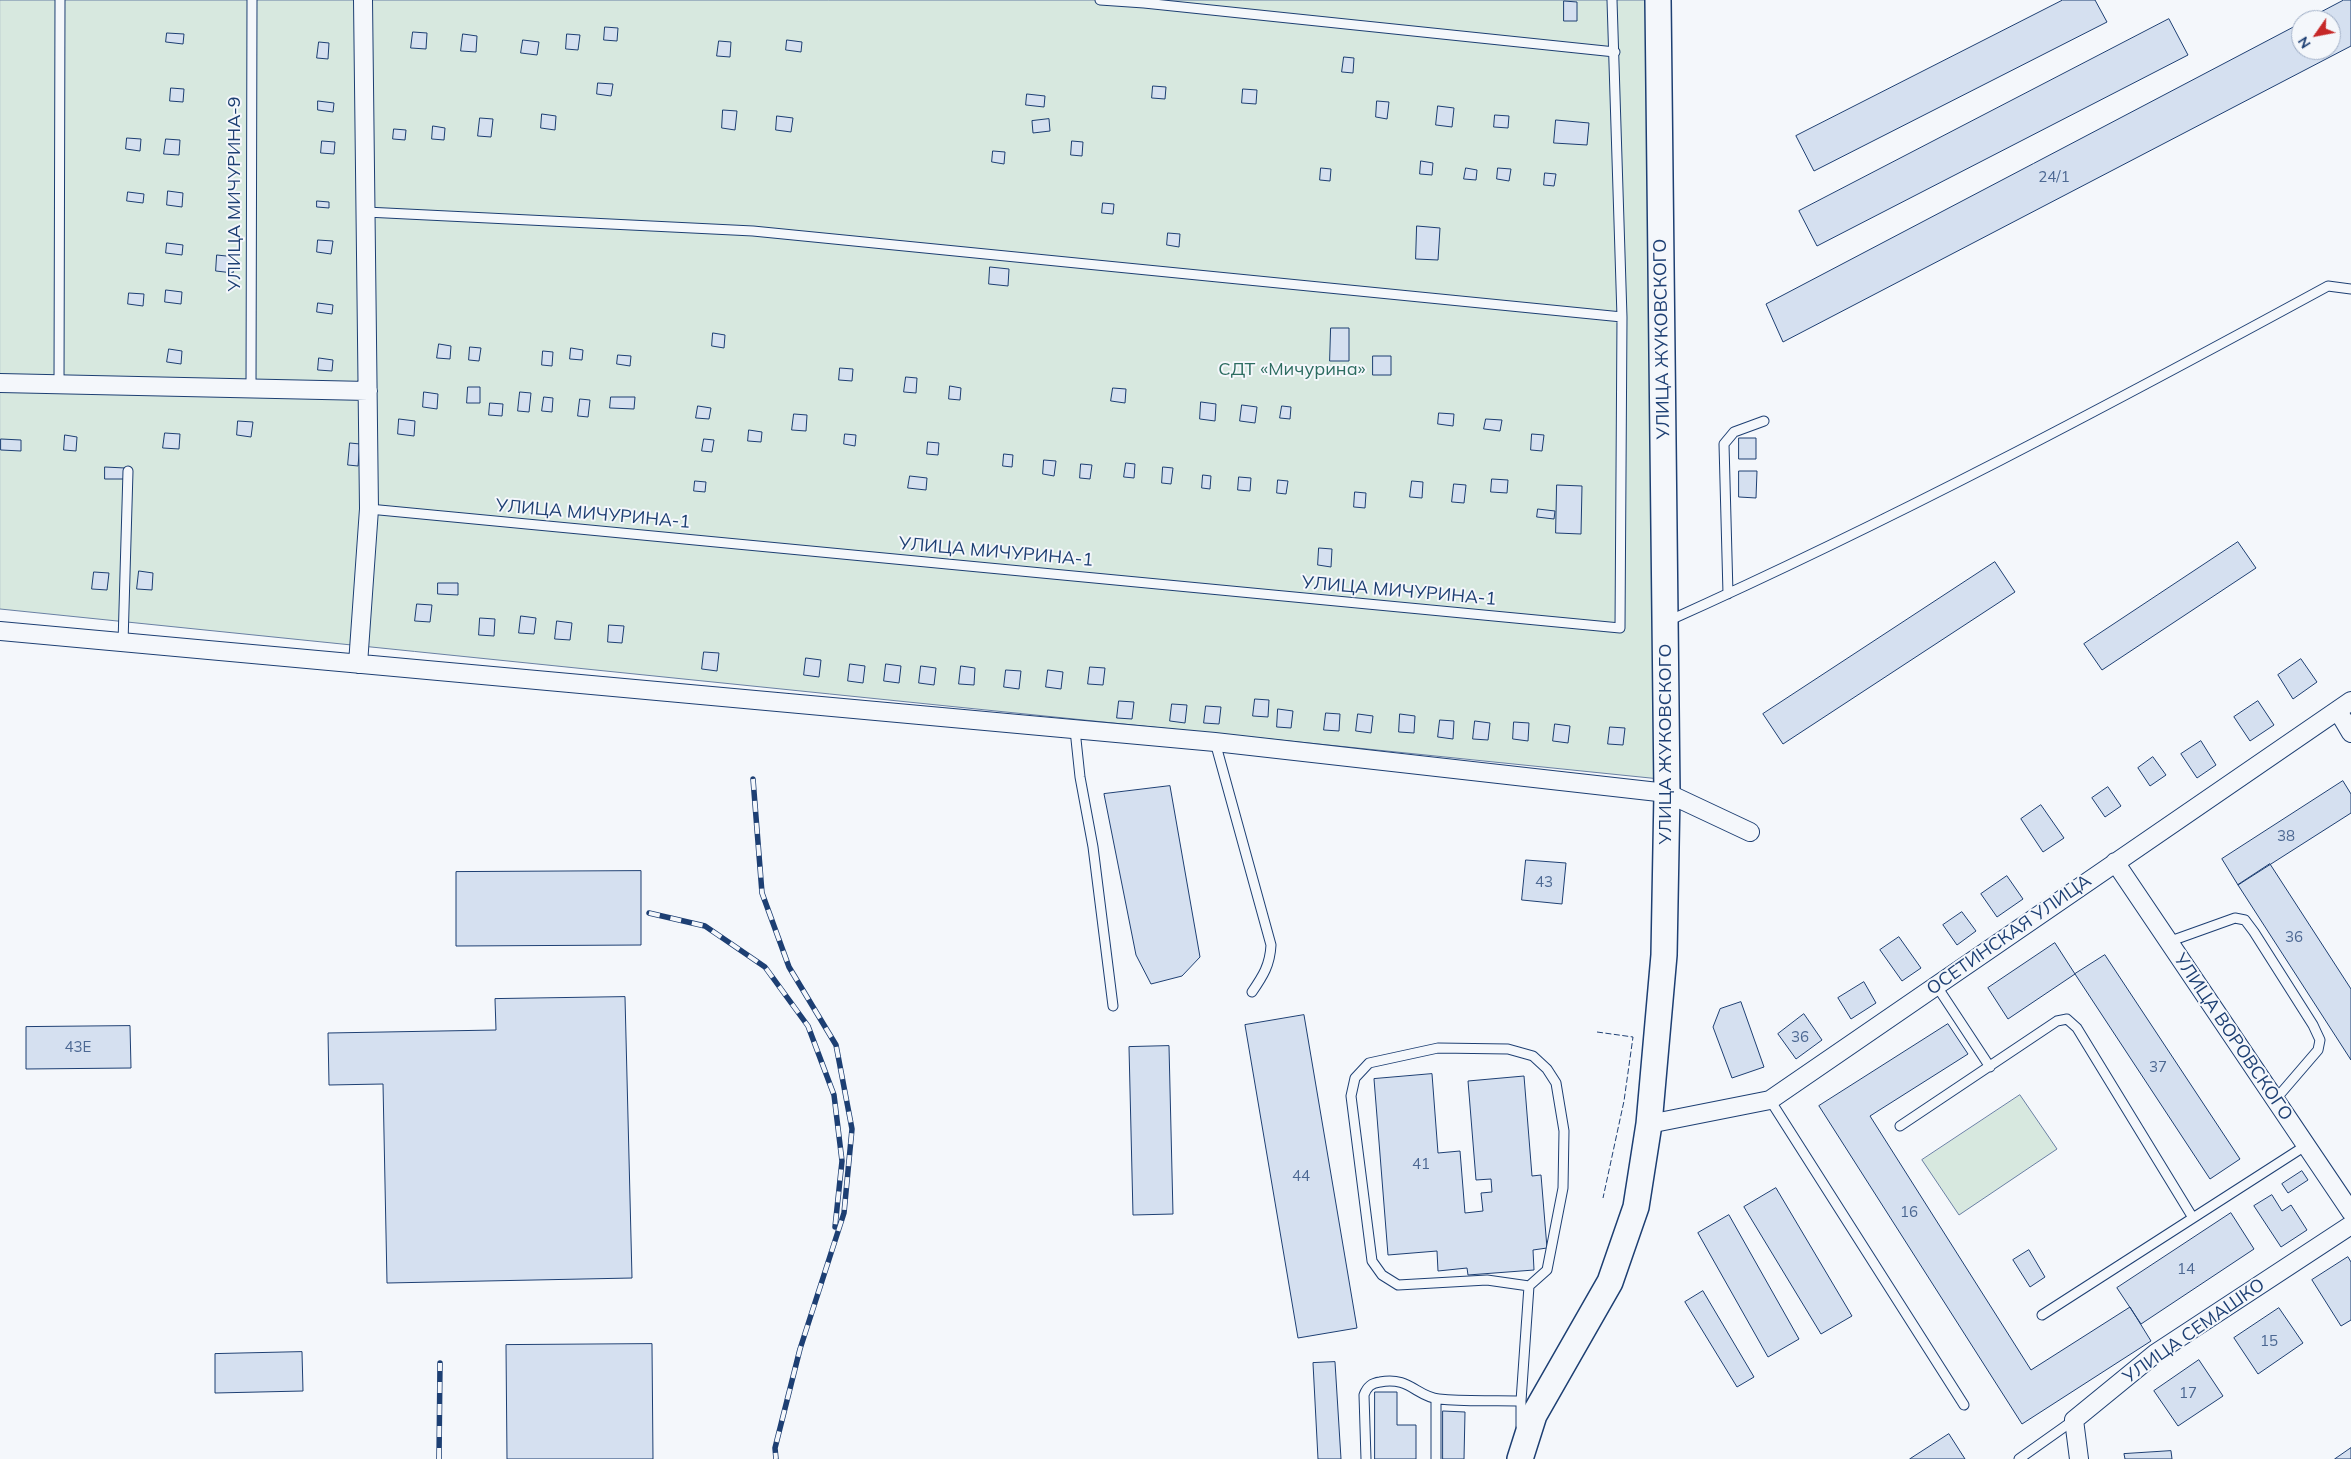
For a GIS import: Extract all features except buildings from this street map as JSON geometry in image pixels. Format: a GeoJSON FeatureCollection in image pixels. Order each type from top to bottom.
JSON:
{"type":"FeatureCollection","features":[{"type":"Feature","properties":{"kind":"main road","name":"УЛИЦА ЖУКОВСКОГО"},"geometry":{"type":"LineString","coordinates":[[1520,1455],[1534,1415],[1610,1282],[1636,1208],[1649,1124],[1664,955],[1667,793],[1658,0]]}},
{"type":"Feature","properties":{"kind":"street"},"geometry":{"type":"LineString","coordinates":[[358,664],[369,509],[363,0]]}},
{"type":"Feature","properties":{"kind":"street"},"geometry":{"type":"LineString","coordinates":[[0,383],[368,391]]}},
{"type":"Feature","properties":{"kind":"street"},"geometry":{"type":"LineString","coordinates":[[0,631],[1215,742],[1667,793],[1750,832]]}},
{"type":"Feature","properties":{"kind":"street"},"geometry":{"type":"LineString","coordinates":[[2344,706],[2351,733]]}},
{"type":"Feature","properties":{"kind":"street","name":"ОСЕТИНСКАЯ УЛИЦА"},"geometry":{"type":"LineString","coordinates":[[1649,1124],[1770,1100],[2344,706]]}},
{"type":"Feature","properties":{"kind":"street","name":"УЛИЦА ВОРОВСКОГО"},"geometry":{"type":"LineString","coordinates":[[2115,862],[2351,1212]]}},
{"type":"Feature","properties":{"kind":"street","name":"УЛИЦА СЕМАШКО"},"geometry":{"type":"LineString","coordinates":[[2074,1420],[2156,1353],[2351,1225]]}},
{"type":"Feature","properties":{"kind":"street"},"geometry":{"type":"LineString","coordinates":[[2074,1420],[2079,1459]]}},
{"type":"Feature","properties":{"kind":"lane"},"geometry":{"type":"LineString","coordinates":[[59,384],[60,0]]}},
{"type":"Feature","properties":{"kind":"lane","name":"УЛИЦА МИЧУРИНА-9"},"geometry":{"type":"LineString","coordinates":[[251,388],[252,0]]}},
{"type":"Feature","properties":{"kind":"lane"},"geometry":{"type":"LineString","coordinates":[[1100,0],[1615,52]]}},
{"type":"Feature","properties":{"kind":"lane"},"geometry":{"type":"LineString","coordinates":[[366,212],[753,231],[1622,317],[1612,0]]}},
{"type":"Feature","properties":{"kind":"lane"},"geometry":{"type":"LineString","coordinates":[[1666,623],[1770,576],[2130,394],[2328,286],[2351,289]]}},
{"type":"Feature","properties":{"kind":"lane","name":"УЛИЦА МИЧУРИНА-1"},"geometry":{"type":"LineString","coordinates":[[369,509],[1620,628],[1622,317]]}},
{"type":"Feature","properties":{"kind":"lane"},"geometry":{"type":"LineString","coordinates":[[1728,594],[1724,444],[1734,432],[1764,421]]}},
{"type":"Feature","properties":{"kind":"lane"},"geometry":{"type":"LineString","coordinates":[[123,643],[128,471]]}},
{"type":"Feature","properties":{"kind":"lane"},"geometry":{"type":"LineString","coordinates":[[1075,730],[1080,777],[1093,847],[1113,1006]]}},
{"type":"Feature","properties":{"kind":"lane"},"geometry":{"type":"LineString","coordinates":[[1215,742],[1271,945],[1270,960],[1266,973],[1252,992]]}},
{"type":"Feature","properties":{"kind":"lane"},"geometry":{"type":"LineString","coordinates":[[2168,942],[2235,918],[2245,920],[2254,932],[2313,1025],[2320,1040],[2318,1050],[2275,1100]]}},
{"type":"Feature","properties":{"kind":"lane"},"geometry":{"type":"LineString","coordinates":[[1936,985],[1990,1067]]}},
{"type":"Feature","properties":{"kind":"lane"},"geometry":{"type":"LineString","coordinates":[[1900,1126],[2057,1021],[2067,1019],[2076,1028],[2193,1218]]}},
{"type":"Feature","properties":{"kind":"lane"},"geometry":{"type":"LineString","coordinates":[[1520,1455],[1520,1401],[1529,1286],[1547,1270],[1563,1188],[1564,1131],[1556,1083],[1547,1069],[1533,1056],[1508,1049],[1438,1048],[1369,1063],[1355,1078],[1351,1096],[1372,1261],[1382,1276],[1398,1285],[1487,1280],[1529,1286]]}},
{"type":"Feature","properties":{"kind":"lane"},"geometry":{"type":"LineString","coordinates":[[1770,1100],[1964,1405]]}},
{"type":"Feature","properties":{"kind":"lane"},"geometry":{"type":"LineString","coordinates":[[2042,1315],[2305,1146]]}},
{"type":"Feature","properties":{"kind":"lane"},"geometry":{"type":"LineString","coordinates":[[1366,1459],[1364,1396],[1367,1387],[1375,1383],[1389,1380],[1403,1382],[1436,1399],[1520,1401]]}},
{"type":"Feature","properties":{"kind":"lane"},"geometry":{"type":"LineString","coordinates":[[1436,1399],[1436,1459]]}},
{"type":"Feature","properties":{"kind":"lane"},"geometry":{"type":"LineString","coordinates":[[2019,1459],[2074,1420]]}},
{"type":"Feature","properties":{"kind":"green space","name":"СДТ «Мичурина»"},"geometry":{"type":"Polygon","coordinates":[[[0,0],[1657,0],[1660,779],[0,609],[0,0]]]}},
{"type":"Feature","properties":{"kind":"green space"},"geometry":{"type":"Polygon","coordinates":[[[2020,1095],[2057,1149],[1959,1215],[1922,1160],[2020,1095]]]}},
{"type":"Feature","properties":{"kind":"railway"},"geometry":{"type":"LineString","coordinates":[[753,779],[762,893],[789,967],[836,1045],[852,1129],[844,1213],[800,1349],[775,1448],[776,1459]]}},
{"type":"Feature","properties":{"kind":"railway"},"geometry":{"type":"LineString","coordinates":[[649,913],[705,926],[765,967],[808,1026],[834,1095],[842,1161],[835,1227]]}},
{"type":"Feature","properties":{"kind":"railway"},"geometry":{"type":"LineString","coordinates":[[439,1459],[440,1363]]}},
{"type":"Feature","properties":{"kind":"fence"},"geometry":{"type":"LineString","coordinates":[[1597,1032],[1633,1037],[1624,1101],[1603,1198]]}}]}
